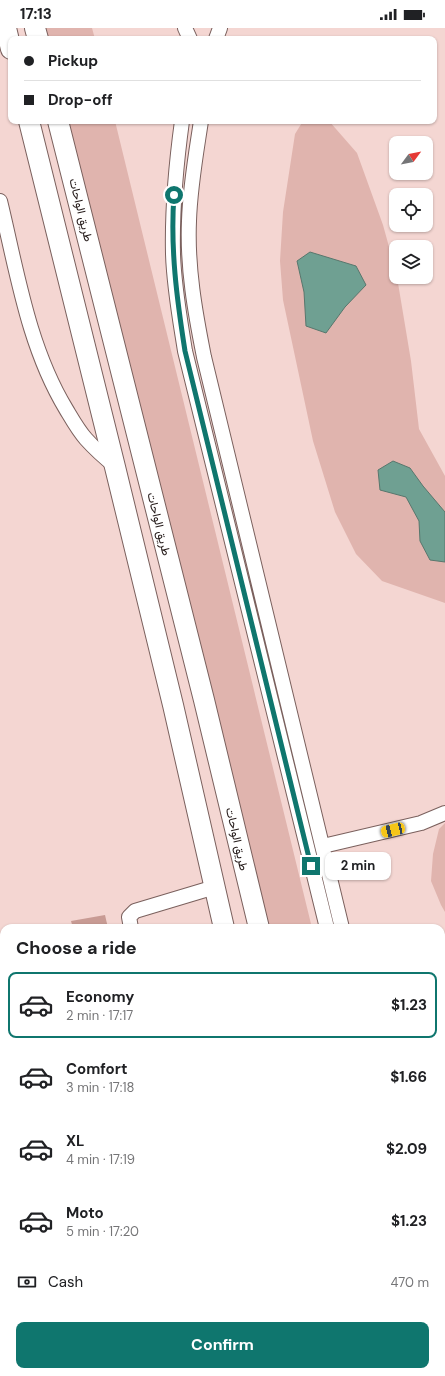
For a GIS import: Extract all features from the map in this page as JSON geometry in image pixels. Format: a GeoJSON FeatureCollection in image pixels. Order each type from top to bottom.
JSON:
{"type":"FeatureCollection","features":[{"type":"Feature","properties":{"kind":"highway"},"geometry":{"type":"LineString","coordinates":[[30,124],[171,698],[223,924]]}},
{"type":"Feature","properties":{"kind":"highway","name":"طريق الواحات"},"geometry":{"type":"LineString","coordinates":[[59,124],[200,684],[258,924]]}},
{"type":"Feature","properties":{"kind":"street"},"geometry":{"type":"LineString","coordinates":[[182,124],[176,159],[173,207],[173,256],[177,304],[185,351],[325,924]]}},
{"type":"Feature","properties":{"kind":"street"},"geometry":{"type":"LineString","coordinates":[[201,124],[188,221],[193,303],[204,357],[341,924]]}},
{"type":"Feature","properties":{"kind":"street"},"geometry":{"type":"LineString","coordinates":[[0,201],[27,313],[41,357],[50,379],[72,420],[85,439],[115,467]]}},
{"type":"Feature","properties":{"kind":"street"},"geometry":{"type":"LineString","coordinates":[[243,587],[258,582]]}},
{"type":"Feature","properties":{"kind":"street"},"geometry":{"type":"LineString","coordinates":[[323,846],[421,823],[445,813]]}},
{"type":"Feature","properties":{"kind":"street"},"geometry":{"type":"LineString","coordinates":[[130,924],[129,917],[135,911],[215,887]]}},
{"type":"Feature","properties":{"kind":"shaded area"},"geometry":{"type":"Polygon","coordinates":[[[46,28],[92,28],[94,36],[47,36],[46,28]]]}},
{"type":"Feature","properties":{"kind":"shaded area"},"geometry":{"type":"Polygon","coordinates":[[[69,124],[116,124],[311,924],[263,924],[69,124]]]}},
{"type":"Feature","properties":{"kind":"shaded area"},"geometry":{"type":"Polygon","coordinates":[[[301,124],[332,124],[357,153],[383,225],[389,247],[389,284],[398,284],[411,361],[419,429],[445,476],[445,603],[382,581],[356,554],[335,512],[313,441],[283,300],[280,261],[283,212],[295,134],[301,124]]]}},
{"type":"Feature","properties":{"kind":"shaded area"},"geometry":{"type":"Polygon","coordinates":[[[445,823],[445,912],[431,881],[433,854],[439,829],[445,823]]]}},
{"type":"Feature","properties":{"kind":"water"},"geometry":{"type":"Polygon","coordinates":[[[310,252],[356,266],[366,285],[345,307],[326,333],[306,326],[304,292],[297,261],[310,252]]]}},
{"type":"Feature","properties":{"kind":"water"},"geometry":{"type":"Polygon","coordinates":[[[393,461],[410,468],[445,512],[445,562],[430,560],[420,541],[419,521],[406,497],[380,490],[378,470],[393,461]]]}},
{"type":"Feature","properties":{"kind":"building"},"geometry":{"type":"Polygon","coordinates":[[[105,915],[107,924],[72,924],[71,921],[105,915]]]}},
{"type":"Feature","properties":{"kind":"route"},"geometry":{"type":"LineString","coordinates":[[174,195],[173,256],[177,304],[185,351],[311,866]]}}]}
